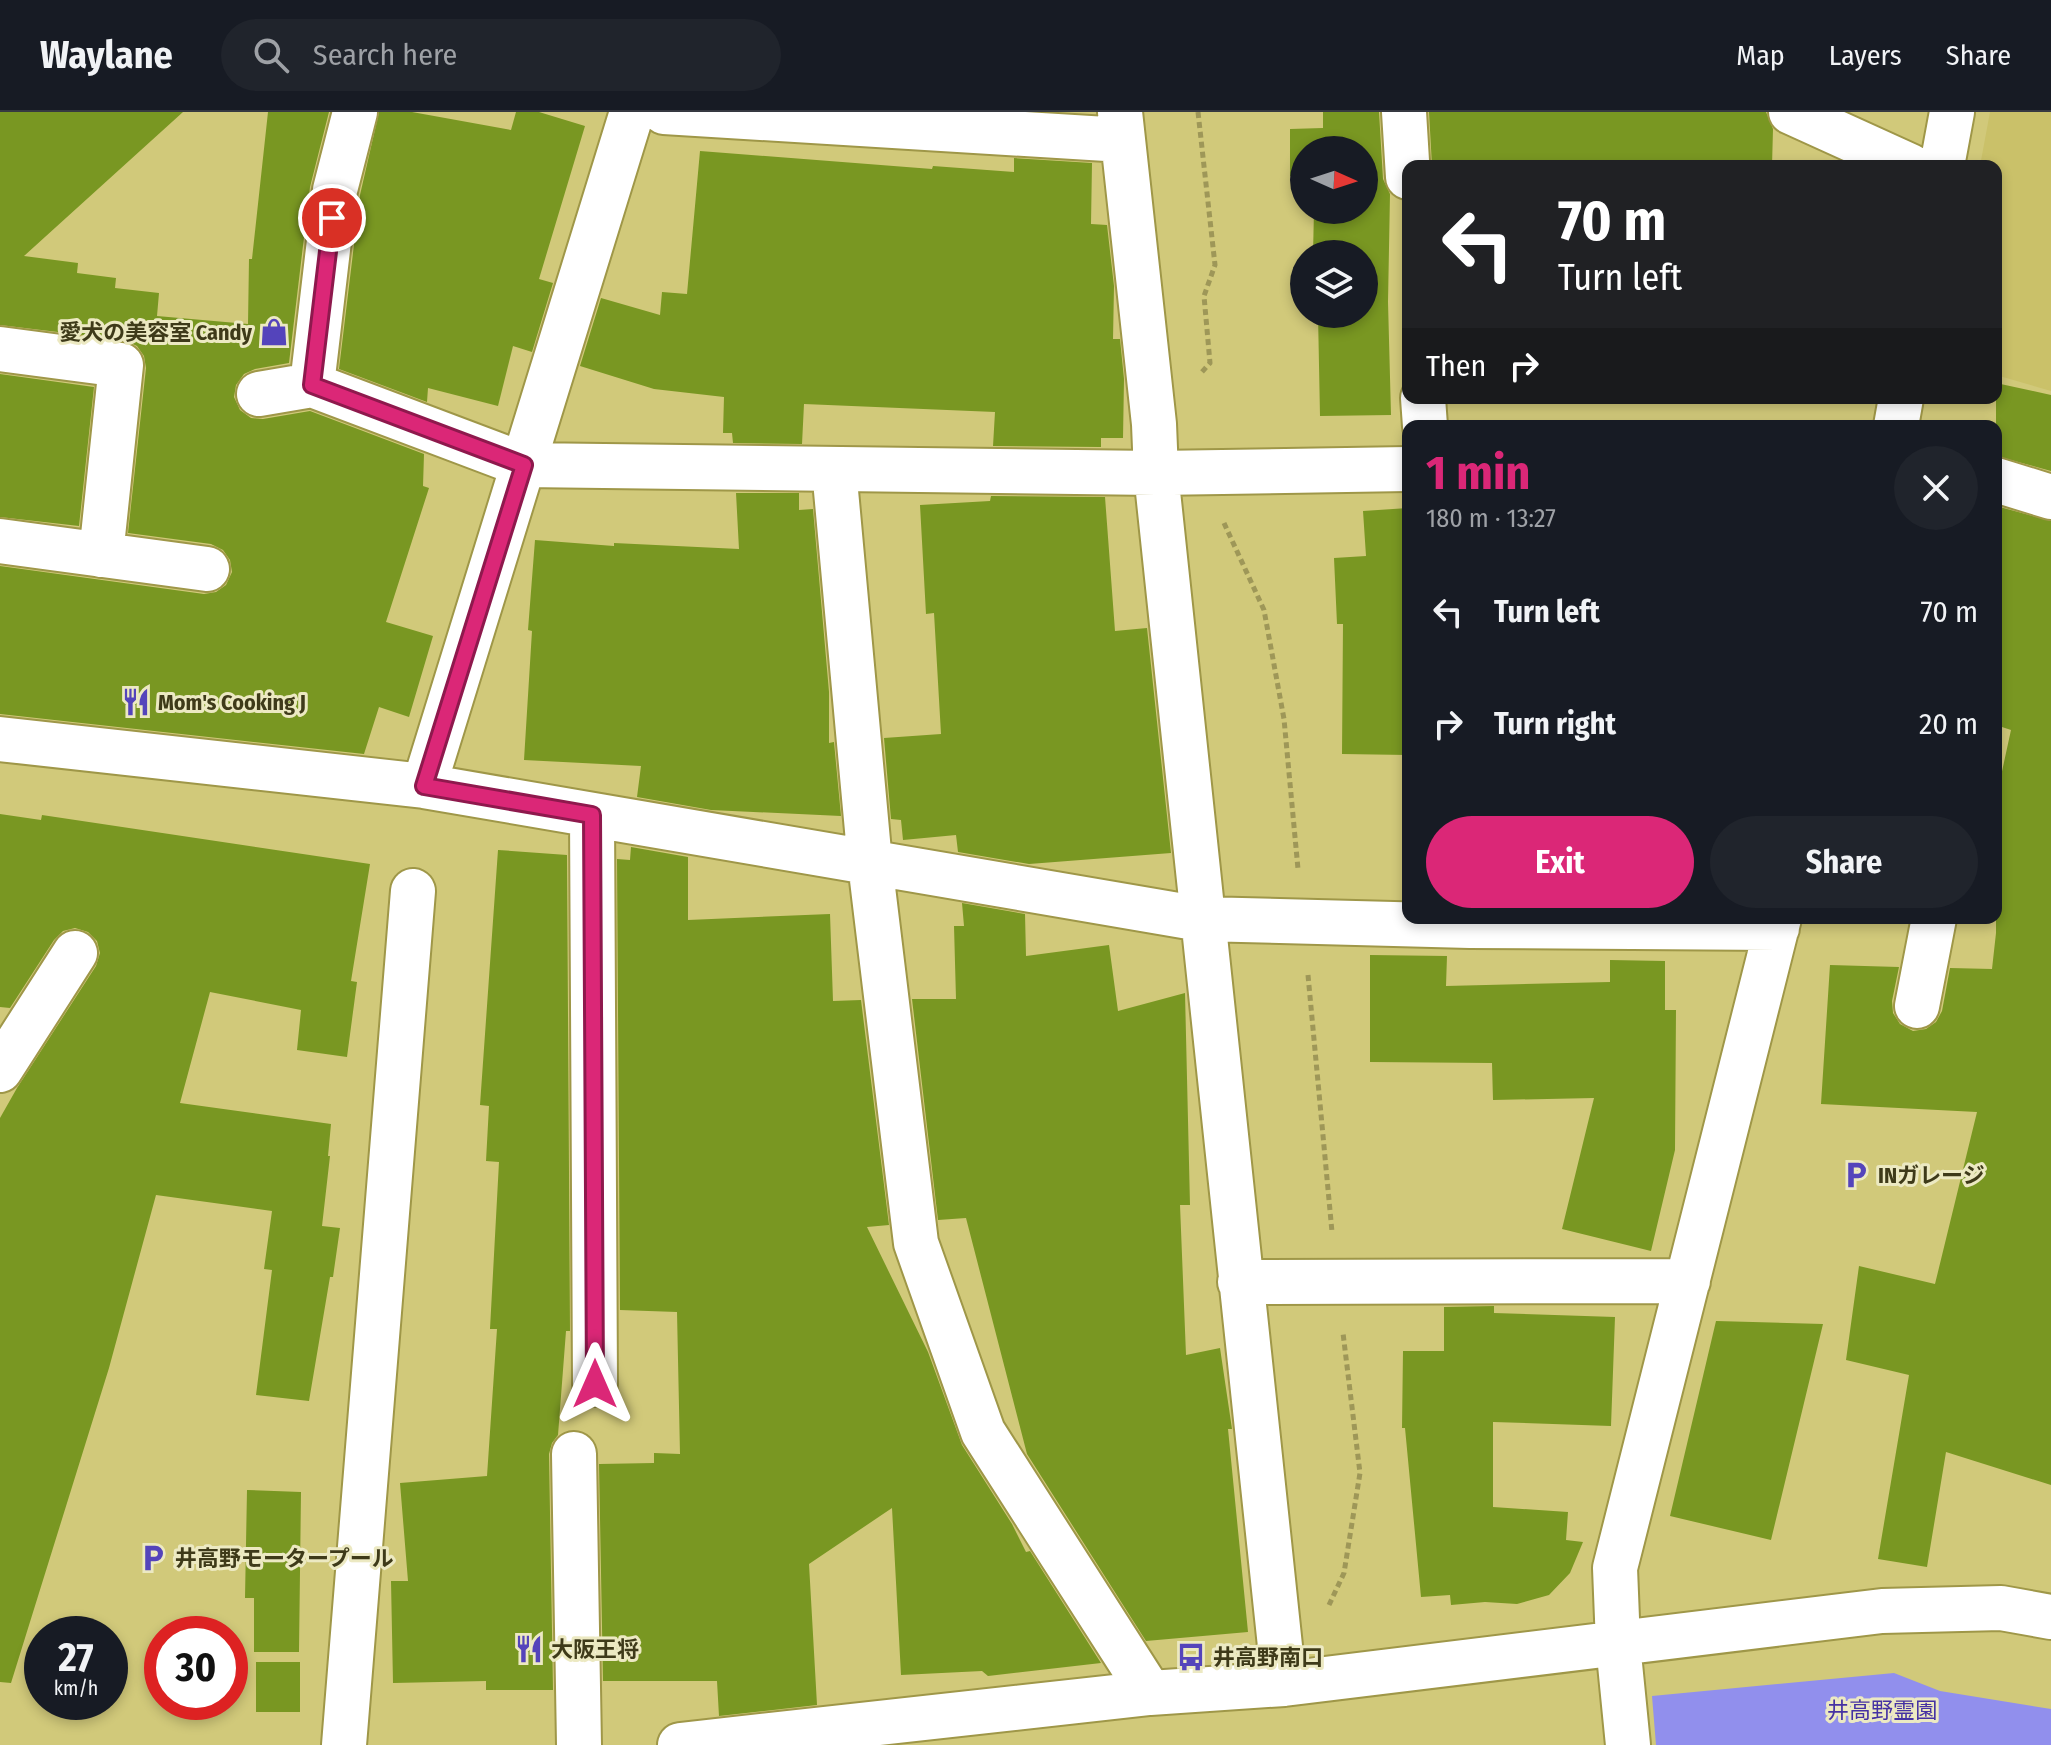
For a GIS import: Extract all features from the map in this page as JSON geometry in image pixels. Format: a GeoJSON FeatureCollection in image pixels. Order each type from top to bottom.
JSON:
{"type":"FeatureCollection","features":[{"type":"Feature","properties":{"kind":"street"},"geometry":{"type":"LineString","coordinates":[[312,385],[335,190],[355,112]]}},
{"type":"Feature","properties":{"kind":"street"},"geometry":{"type":"LineString","coordinates":[[424,786],[632,112]]}},
{"type":"Feature","properties":{"kind":"street"},"geometry":{"type":"LineString","coordinates":[[664,112],[1121,126],[1154,424],[1156,473],[1201,919],[1284,1684]]}},
{"type":"Feature","properties":{"kind":"street"},"geometry":{"type":"LineString","coordinates":[[1404,112],[1407,160]]}},
{"type":"Feature","properties":{"kind":"street"},"geometry":{"type":"LineString","coordinates":[[1791,112],[1897,160]]}},
{"type":"Feature","properties":{"kind":"street"},"geometry":{"type":"LineString","coordinates":[[1943,160],[1952,112]]}},
{"type":"Feature","properties":{"kind":"street"},"geometry":{"type":"LineString","coordinates":[[0,349],[121,365],[101,555]]}},
{"type":"Feature","properties":{"kind":"street"},"geometry":{"type":"LineString","coordinates":[[259,394],[312,385],[524,465],[1156,473],[1402,469]]}},
{"type":"Feature","properties":{"kind":"street"},"geometry":{"type":"LineString","coordinates":[[834,469],[870,863],[916,1243],[983,1432],[1150,1693]]}},
{"type":"Feature","properties":{"kind":"street"},"geometry":{"type":"LineString","coordinates":[[2002,482],[2051,497]]}},
{"type":"Feature","properties":{"kind":"street"},"geometry":{"type":"LineString","coordinates":[[0,541],[207,569]]}},
{"type":"Feature","properties":{"kind":"street"},"geometry":{"type":"LineString","coordinates":[[0,739],[424,786],[1201,919],[1402,922]]}},
{"type":"Feature","properties":{"kind":"street"},"geometry":{"type":"LineString","coordinates":[[592,815],[595,1384]]}},
{"type":"Feature","properties":{"kind":"street"},"geometry":{"type":"LineString","coordinates":[[344,1745],[413,891]]}},
{"type":"Feature","properties":{"kind":"street"},"geometry":{"type":"LineString","coordinates":[[1628,1745],[1618,1644],[1615,1568],[1778,924]]}},
{"type":"Feature","properties":{"kind":"street"},"geometry":{"type":"LineString","coordinates":[[1917,1006],[1933,924]]}},
{"type":"Feature","properties":{"kind":"street"},"geometry":{"type":"LineString","coordinates":[[0,1070],[75,953]]}},
{"type":"Feature","properties":{"kind":"street"},"geometry":{"type":"LineString","coordinates":[[1240,1282],[1688,1281]]}},
{"type":"Feature","properties":{"kind":"street"},"geometry":{"type":"LineString","coordinates":[[574,1454],[579,1745]]}},
{"type":"Feature","properties":{"kind":"street"},"geometry":{"type":"LineString","coordinates":[[680,1745],[1150,1693],[1284,1684],[1882,1611],[2001,1608],[2051,1617]]}},
{"type":"Feature","properties":{"kind":"path"},"geometry":{"type":"LineString","coordinates":[[1154,424],[1210,363],[1204,296],[1215,265],[1198,112]]}},
{"type":"Feature","properties":{"kind":"path"},"geometry":{"type":"LineString","coordinates":[[1200,472],[1264,610],[1284,719],[1337,1283],[1360,1473],[1344,1573],[1326,1610]]}},
{"type":"Feature","properties":{"kind":"shaded area"},"geometry":{"type":"Polygon","coordinates":[[[1990,112],[2051,112],[2051,391],[2002,377],[2002,160],[1981,160],[1990,112]]]}},
{"type":"Feature","properties":{"kind":"green space","name":"井高野霊園"},"geometry":{"type":"Polygon","coordinates":[[[1894,1673],[1940,1691],[2051,1709],[2051,1745],[1656,1745],[1652,1696],[1894,1673]]]}},
{"type":"Feature","properties":{"kind":"building"},"geometry":{"type":"Polygon","coordinates":[[[0,112],[183,112],[24,256],[78,263],[77,273],[116,278],[115,288],[159,293],[157,316],[248,324],[249,259],[252,259],[268,112],[329,112],[310,187],[289,363],[244,374],[236,385],[234,397],[240,410],[251,418],[263,419],[310,411],[424,454],[423,486],[429,488],[386,622],[433,636],[409,717],[379,707],[364,754],[0,714],[0,566],[204,594],[216,592],[226,585],[232,572],[230,560],[223,550],[211,544],[128,533],[146,368],[144,356],[137,346],[124,340],[0,325],[0,112]]]}},
{"type":"Feature","properties":{"kind":"building"},"geometry":{"type":"Polygon","coordinates":[[[379,112],[412,112],[511,130],[516,112],[539,112],[585,126],[539,279],[553,283],[532,352],[513,346],[498,406],[428,388],[427,402],[339,369],[360,195],[379,112]]]}},
{"type":"Feature","properties":{"kind":"building"},"geometry":{"type":"Polygon","coordinates":[[[1323,112],[1379,112],[1383,179],[1390,194],[1388,302],[1391,415],[1320,416],[1318,328],[1378,328],[1378,240],[1313,240],[1314,224],[1378,224],[1378,136],[1290,136],[1290,129],[1323,128],[1323,112]]]}},
{"type":"Feature","properties":{"kind":"building"},"geometry":{"type":"Polygon","coordinates":[[[1429,112],[1766,112],[1773,129],[1772,160],[1432,160],[1429,112]]]}},
{"type":"Feature","properties":{"kind":"building"},"geometry":{"type":"Polygon","coordinates":[[[700,151],[932,169],[933,166],[1014,172],[1014,158],[1092,163],[1091,224],[1107,225],[1114,286],[1113,339],[1120,339],[1124,379],[1123,438],[1101,438],[1101,447],[993,446],[995,412],[804,404],[802,444],[733,443],[732,433],[723,433],[724,397],[654,389],[580,366],[601,298],[660,315],[662,292],[687,294],[700,151]]]}},
{"type":"Feature","properties":{"kind":"building"},"geometry":{"type":"Polygon","coordinates":[[[0,374],[94,387],[79,526],[0,517],[0,374]]]}},
{"type":"Feature","properties":{"kind":"building"},"geometry":{"type":"Polygon","coordinates":[[[2002,384],[2051,395],[2051,471],[2002,458],[2002,420],[1996,420],[1996,404],[2002,404],[2002,384]]]}},
{"type":"Feature","properties":{"kind":"building"},"geometry":{"type":"Polygon","coordinates":[[[736,493],[799,493],[799,510],[813,509],[829,692],[829,743],[834,742],[841,816],[711,810],[637,797],[641,766],[524,760],[532,631],[528,630],[535,540],[614,546],[614,543],[739,549],[736,493]]]}},
{"type":"Feature","properties":{"kind":"building"},"geometry":{"type":"Polygon","coordinates":[[[991,496],[1105,497],[1115,631],[1147,628],[1171,853],[1029,864],[958,852],[956,835],[903,840],[901,820],[891,819],[884,738],[941,734],[934,613],[926,614],[920,505],[990,501],[991,496]]]}},
{"type":"Feature","properties":{"kind":"building"},"geometry":{"type":"Polygon","coordinates":[[[1402,508],[1402,755],[1342,754],[1343,624],[1337,624],[1334,558],[1366,556],[1363,511],[1402,508]]]}},
{"type":"Feature","properties":{"kind":"building"},"geometry":{"type":"Polygon","coordinates":[[[2002,508],[2051,521],[2051,1485],[1946,1452],[1927,1567],[1878,1559],[1909,1375],[1846,1360],[1859,1266],[1935,1284],[1977,1112],[1821,1104],[1830,965],[1899,967],[1892,1001],[1893,1013],[1900,1024],[1913,1031],[1926,1029],[1936,1022],[1942,1011],[1950,968],[1992,969],[1996,924],[2002,924],[2002,771],[2011,730],[2002,727],[2002,508]]]}},
{"type":"Feature","properties":{"kind":"building"},"geometry":{"type":"Polygon","coordinates":[[[0,814],[41,820],[42,815],[370,864],[351,981],[357,982],[347,1057],[297,1050],[301,1010],[210,992],[180,1103],[331,1124],[322,1226],[340,1228],[309,1401],[256,1395],[272,1270],[264,1269],[272,1211],[156,1195],[109,1368],[32,1616],[24,1616],[24,1641],[11,1683],[0,1682],[0,1118],[96,966],[100,953],[97,941],[88,932],[75,928],[63,931],[10,1008],[0,1007],[0,814]]]}},
{"type":"Feature","properties":{"kind":"building"},"geometry":{"type":"Polygon","coordinates":[[[631,847],[688,857],[688,920],[830,914],[833,1001],[861,1000],[889,1225],[867,1227],[928,1352],[962,1445],[1026,1552],[1030,1551],[1101,1663],[988,1676],[982,1671],[901,1675],[892,1508],[809,1564],[817,1705],[719,1716],[717,1681],[603,1681],[599,1464],[654,1463],[654,1453],[680,1454],[677,1312],[620,1310],[617,859],[630,860],[631,847]]]}},
{"type":"Feature","properties":{"kind":"building"},"geometry":{"type":"Polygon","coordinates":[[[498,850],[567,855],[570,1331],[566,1331],[558,1435],[549,1454],[553,1690],[486,1690],[486,1681],[393,1683],[391,1581],[408,1581],[400,1483],[487,1476],[497,1329],[490,1329],[499,1162],[486,1161],[489,1106],[480,1105],[498,850]]]}},
{"type":"Feature","properties":{"kind":"building"},"geometry":{"type":"Polygon","coordinates":[[[962,903],[1025,914],[1026,956],[1109,945],[1118,1011],[1185,993],[1190,1205],[1180,1205],[1186,1355],[1220,1348],[1232,1429],[1228,1429],[1248,1632],[1146,1641],[1027,1454],[966,1218],[938,1220],[912,999],[956,999],[954,926],[964,926],[962,903]]]}},
{"type":"Feature","properties":{"kind":"building"},"geometry":{"type":"Polygon","coordinates":[[[1370,955],[1447,956],[1446,986],[1610,982],[1610,960],[1665,961],[1665,1010],[1676,1010],[1675,1150],[1651,1251],[1562,1229],[1594,1098],[1493,1100],[1492,1063],[1370,1062],[1370,955]]]}},
{"type":"Feature","properties":{"kind":"building"},"geometry":{"type":"Polygon","coordinates":[[[1494,1306],[1494,1313],[1615,1317],[1611,1426],[1493,1422],[1493,1507],[1568,1512],[1566,1540],[1583,1542],[1570,1573],[1549,1595],[1517,1604],[1485,1602],[1451,1605],[1450,1595],[1421,1597],[1405,1428],[1402,1428],[1403,1351],[1444,1351],[1444,1307],[1494,1306]]]}},
{"type":"Feature","properties":{"kind":"building"},"geometry":{"type":"Polygon","coordinates":[[[1716,1321],[1823,1324],[1771,1540],[1670,1516],[1716,1321]]]}},
{"type":"Feature","properties":{"kind":"building"},"geometry":{"type":"Polygon","coordinates":[[[247,1490],[301,1492],[299,1652],[254,1652],[254,1598],[245,1598],[247,1490]]]}},
{"type":"Feature","properties":{"kind":"building"},"geometry":{"type":"Polygon","coordinates":[[[256,1662],[300,1662],[300,1712],[256,1712],[256,1662]]]}},
{"type":"Feature","properties":{"kind":"place","name":"愛犬の美容室 Candy"},"geometry":{"type":"Point","coordinates":[274,332]}},
{"type":"Feature","properties":{"kind":"place","name":"Mom's Cooking J"},"geometry":{"type":"Point","coordinates":[136,702]}},
{"type":"Feature","properties":{"kind":"place","name":"INガレージ"},"geometry":{"type":"Point","coordinates":[1856,1175]}},
{"type":"Feature","properties":{"kind":"place","name":"井高野モータープール"},"geometry":{"type":"Point","coordinates":[153,1558]}},
{"type":"Feature","properties":{"kind":"place","name":"大阪王将"},"geometry":{"type":"Point","coordinates":[529,1649]}},
{"type":"Feature","properties":{"kind":"place","name":"井高野南口"},"geometry":{"type":"Point","coordinates":[1191,1657]}},
{"type":"Feature","properties":{"kind":"route"},"geometry":{"type":"LineString","coordinates":[[332,218],[312,385],[524,465],[424,786],[592,815],[595,1384]]}}]}
